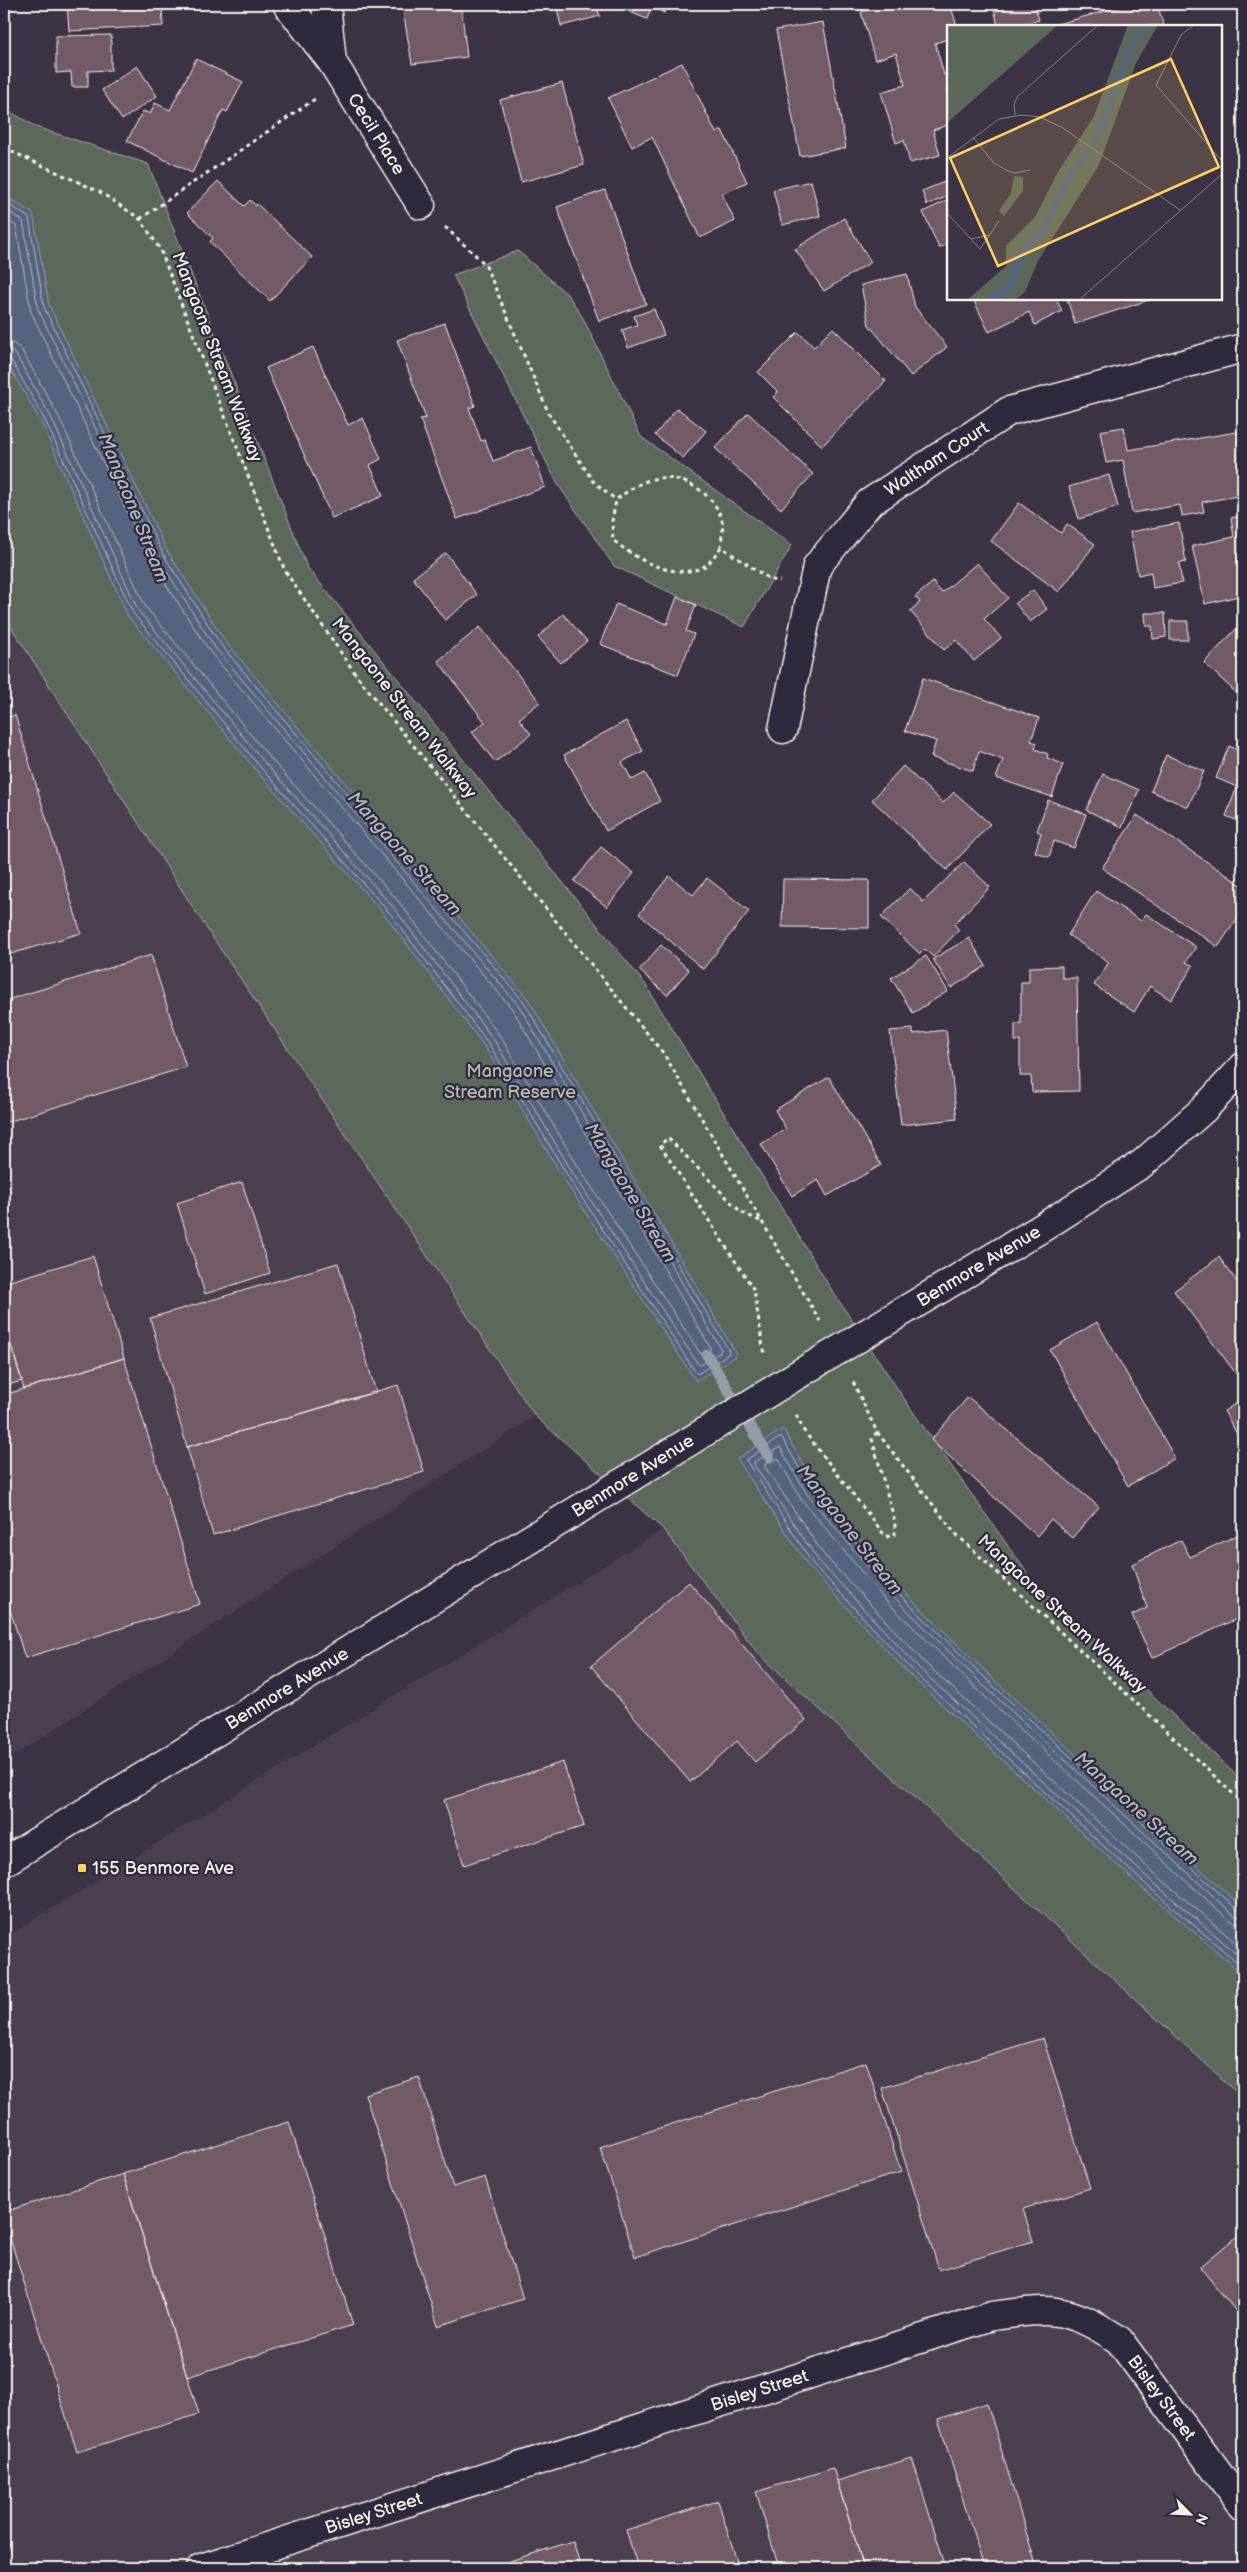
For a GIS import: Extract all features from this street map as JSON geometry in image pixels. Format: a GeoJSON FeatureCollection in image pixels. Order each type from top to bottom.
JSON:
{"type":"FeatureCollection","features":[{"type":"Feature","properties":{"kind":"street","name":"Cecil Place"},"geometry":{"type":"LineString","coordinates":[[287,4],[338,71],[421,205]]}},
{"type":"Feature","properties":{"kind":"street","name":"Cecil Place"},"geometry":{"type":"LineString","coordinates":[[326,4],[338,71]]}},
{"type":"Feature","properties":{"kind":"street","name":"Waltham Court"},"geometry":{"type":"LineString","coordinates":[[783,730],[817,566],[869,503],[1009,411],[1243,348]]}},
{"type":"Feature","properties":{"kind":"street","name":"Benmore Avenue"},"geometry":{"type":"LineString","coordinates":[[4,1862],[802,1372],[1045,1226],[1143,1163],[1204,1109],[1243,1067]]}},
{"type":"Feature","properties":{"kind":"street","name":"Bisley Street"},"geometry":{"type":"LineString","coordinates":[[201,2568],[983,2319],[1036,2310],[1069,2312],[1096,2325],[1119,2340],[1243,2507]]}},
{"type":"Feature","properties":{"kind":"path"},"geometry":{"type":"LineString","coordinates":[[140,219],[338,71]]}},
{"type":"Feature","properties":{"kind":"path","name":"Mangaone Stream Walkway"},"geometry":{"type":"LineString","coordinates":[[4,148],[100,192],[140,219],[160,249],[285,571],[357,676],[664,1054],[839,1351],[877,1432],[954,1532],[1243,1803]]}},
{"type":"Feature","properties":{"kind":"path"},"geometry":{"type":"LineString","coordinates":[[421,205],[485,264],[549,414],[594,481],[616,500]]}},
{"type":"Feature","properties":{"kind":"path"},"geometry":{"type":"LineString","coordinates":[[660,478],[688,482],[716,506],[723,522],[721,547],[705,567],[684,573],[656,566],[627,552],[613,540],[612,521],[616,500],[628,490],[660,478]]}},
{"type":"Feature","properties":{"kind":"path"},"geometry":{"type":"LineString","coordinates":[[721,547],[771,580],[813,586]]}},
{"type":"Feature","properties":{"kind":"path"},"geometry":{"type":"LineString","coordinates":[[761,1221],[741,1212],[668,1138],[660,1145],[754,1290],[763,1348],[767,1357]]}},
{"type":"Feature","properties":{"kind":"path","name":"Mangaone Stream Walkway"},"geometry":{"type":"LineString","coordinates":[[792,1406],[804,1431],[886,1537],[895,1534],[895,1522],[872,1439],[877,1432]]}},
{"type":"Feature","properties":{"kind":"shaded area"},"geometry":{"type":"Polygon","coordinates":[[[4,616],[213,938],[535,1416],[4,1762],[4,616]]]}},
{"type":"Feature","properties":{"kind":"shaded area"},"geometry":{"type":"Polygon","coordinates":[[[663,1529],[758,1653],[1243,2098],[1243,2568],[4,2568],[4,1938],[663,1529]]]}},
{"type":"Feature","properties":{"kind":"green space","name":"Mangaone Stream Reserve"},"geometry":{"type":"Polygon","coordinates":[[[4,108],[36,127],[148,164],[307,567],[645,984],[831,1289],[911,1409],[1032,1580],[1243,1782],[1243,2098],[758,1653],[663,1529],[535,1416],[213,938],[4,616],[4,108]]]}},
{"type":"Feature","properties":{"kind":"green space"},"geometry":{"type":"Polygon","coordinates":[[[518,251],[568,295],[583,318],[641,437],[792,545],[744,627],[614,566],[557,483],[453,275],[518,251]]]}},
{"type":"Feature","properties":{"kind":"water"},"geometry":{"type":"Polygon","coordinates":[[[4,195],[33,214],[49,305],[167,551],[225,641],[528,999],[737,1355],[696,1381],[565,1181],[485,1047],[384,914],[256,770],[128,616],[42,424],[4,357],[4,195]]]}},
{"type":"Feature","properties":{"kind":"water"},"geometry":{"type":"Polygon","coordinates":[[[783,1429],[816,1487],[898,1586],[992,1678],[1243,1908],[1243,1974],[1140,1886],[912,1677],[809,1567],[737,1459],[783,1429]]]}},
{"type":"Feature","properties":{"kind":"building"},"geometry":{"type":"Polygon","coordinates":[[[67,4],[162,4],[163,26],[69,31],[67,4]]]}},
{"type":"Feature","properties":{"kind":"building"},"geometry":{"type":"Polygon","coordinates":[[[402,4],[461,5],[467,57],[412,64],[402,4]]]}},
{"type":"Feature","properties":{"kind":"building"},"geometry":{"type":"Polygon","coordinates":[[[556,4],[596,4],[600,16],[561,26],[556,4]]]}},
{"type":"Feature","properties":{"kind":"building"},"geometry":{"type":"Polygon","coordinates":[[[611,4],[668,4],[664,13],[652,7],[647,19],[611,4]]]}},
{"type":"Feature","properties":{"kind":"building"},"geometry":{"type":"Polygon","coordinates":[[[888,4],[950,4],[957,25],[947,25],[947,39],[935,43],[944,75],[947,74],[947,125],[933,130],[940,155],[910,163],[904,140],[896,143],[881,92],[905,85],[896,53],[875,60],[861,12],[888,4]]]}},
{"type":"Feature","properties":{"kind":"building"},"geometry":{"type":"Polygon","coordinates":[[[993,4],[1034,4],[1039,20],[1020,25],[998,25],[993,4]]]}},
{"type":"Feature","properties":{"kind":"building"},"geometry":{"type":"Polygon","coordinates":[[[1131,4],[1157,4],[1164,25],[1054,25],[1131,4]]]}},
{"type":"Feature","properties":{"kind":"building"},"geometry":{"type":"Polygon","coordinates":[[[823,22],[846,148],[800,156],[776,30],[823,22]]]}},
{"type":"Feature","properties":{"kind":"building"},"geometry":{"type":"Polygon","coordinates":[[[111,35],[111,70],[88,71],[88,87],[72,87],[71,72],[56,73],[56,36],[111,35]]]}},
{"type":"Feature","properties":{"kind":"building"},"geometry":{"type":"Polygon","coordinates":[[[196,59],[243,82],[227,112],[223,110],[192,173],[127,141],[143,111],[150,114],[155,103],[170,110],[196,59]]]}},
{"type":"Feature","properties":{"kind":"building"},"geometry":{"type":"Polygon","coordinates":[[[682,63],[716,133],[722,130],[747,182],[722,194],[735,221],[700,238],[652,137],[632,147],[608,98],[682,63]]]}},
{"type":"Feature","properties":{"kind":"building"},"geometry":{"type":"Polygon","coordinates":[[[137,66],[157,96],[122,120],[102,90],[137,66]]]}},
{"type":"Feature","properties":{"kind":"building"},"geometry":{"type":"Polygon","coordinates":[[[562,83],[584,165],[521,182],[500,100],[562,83]]]}},
{"type":"Feature","properties":{"kind":"building"},"geometry":{"type":"Polygon","coordinates":[[[218,181],[244,206],[250,200],[256,206],[257,204],[312,257],[270,301],[210,242],[213,238],[187,213],[218,181]]]}},
{"type":"Feature","properties":{"kind":"building"},"geometry":{"type":"Polygon","coordinates":[[[811,181],[820,216],[782,225],[773,190],[811,181]]]}},
{"type":"Feature","properties":{"kind":"building"},"geometry":{"type":"Polygon","coordinates":[[[947,181],[947,196],[927,205],[922,191],[947,181]]]}},
{"type":"Feature","properties":{"kind":"building"},"geometry":{"type":"Polygon","coordinates":[[[605,190],[646,304],[599,321],[557,207],[605,190]]]}},
{"type":"Feature","properties":{"kind":"building"},"geometry":{"type":"Polygon","coordinates":[[[947,200],[947,244],[939,248],[923,212],[947,200]]]}},
{"type":"Feature","properties":{"kind":"building"},"geometry":{"type":"Polygon","coordinates":[[[844,218],[871,262],[824,291],[795,249],[844,218]]]}},
{"type":"Feature","properties":{"kind":"building"},"geometry":{"type":"Polygon","coordinates":[[[907,274],[915,307],[947,347],[911,376],[869,325],[861,285],[907,274]]]}},
{"type":"Feature","properties":{"kind":"building"},"geometry":{"type":"Polygon","coordinates":[[[973,300],[1056,300],[1062,311],[1035,325],[1029,312],[989,332],[973,300]]]}},
{"type":"Feature","properties":{"kind":"building"},"geometry":{"type":"Polygon","coordinates":[[[1067,300],[1149,300],[1075,324],[1067,300]]]}},
{"type":"Feature","properties":{"kind":"building"},"geometry":{"type":"Polygon","coordinates":[[[654,309],[664,335],[628,348],[622,330],[637,325],[634,316],[654,309]]]}},
{"type":"Feature","properties":{"kind":"building"},"geometry":{"type":"Polygon","coordinates":[[[445,323],[475,406],[469,408],[481,441],[485,440],[493,461],[531,447],[545,487],[457,519],[420,419],[426,418],[397,340],[445,323]]]}},
{"type":"Feature","properties":{"kind":"building"},"geometry":{"type":"Polygon","coordinates":[[[833,328],[886,381],[822,446],[773,397],[778,392],[758,372],[798,332],[814,347],[833,328]]]}},
{"type":"Feature","properties":{"kind":"building"},"geometry":{"type":"Polygon","coordinates":[[[313,347],[348,425],[363,418],[381,459],[370,465],[383,496],[332,518],[266,368],[313,347]]]}},
{"type":"Feature","properties":{"kind":"building"},"geometry":{"type":"Polygon","coordinates":[[[677,408],[706,431],[683,458],[655,435],[677,408]]]}},
{"type":"Feature","properties":{"kind":"building"},"geometry":{"type":"Polygon","coordinates":[[[748,413],[813,474],[781,509],[715,448],[748,413]]]}},
{"type":"Feature","properties":{"kind":"building"},"geometry":{"type":"Polygon","coordinates":[[[1124,427],[1128,450],[1243,431],[1243,495],[1202,502],[1204,512],[1182,516],[1180,505],[1132,513],[1123,460],[1106,463],[1100,431],[1124,427]]]}},
{"type":"Feature","properties":{"kind":"building"},"geometry":{"type":"Polygon","coordinates":[[[1109,475],[1118,507],[1079,519],[1069,487],[1109,475]]]}},
{"type":"Feature","properties":{"kind":"building"},"geometry":{"type":"Polygon","coordinates":[[[1019,503],[1061,533],[1067,524],[1095,544],[1059,592],[991,541],[1019,503]]]}},
{"type":"Feature","properties":{"kind":"building"},"geometry":{"type":"Polygon","coordinates":[[[1243,515],[1243,595],[1205,604],[1192,546],[1234,537],[1231,518],[1243,515]]]}},
{"type":"Feature","properties":{"kind":"building"},"geometry":{"type":"Polygon","coordinates":[[[1179,523],[1186,562],[1179,563],[1182,583],[1153,588],[1151,572],[1138,575],[1130,532],[1179,523]]]}},
{"type":"Feature","properties":{"kind":"building"},"geometry":{"type":"Polygon","coordinates":[[[446,553],[477,595],[445,620],[413,578],[446,553]]]}},
{"type":"Feature","properties":{"kind":"building"},"geometry":{"type":"Polygon","coordinates":[[[977,563],[1008,598],[984,619],[1001,638],[974,661],[956,640],[944,650],[910,611],[920,602],[915,597],[933,582],[942,593],[977,563]]]}},
{"type":"Feature","properties":{"kind":"building"},"geometry":{"type":"Polygon","coordinates":[[[1033,590],[1047,609],[1030,622],[1015,603],[1033,590]]]}},
{"type":"Feature","properties":{"kind":"building"},"geometry":{"type":"Polygon","coordinates":[[[677,597],[696,605],[686,631],[694,634],[678,675],[600,644],[616,604],[667,624],[677,597]]]}},
{"type":"Feature","properties":{"kind":"building"},"geometry":{"type":"Polygon","coordinates":[[[1145,613],[1165,613],[1166,637],[1153,639],[1152,626],[1146,626],[1145,613]]]}},
{"type":"Feature","properties":{"kind":"building"},"geometry":{"type":"Polygon","coordinates":[[[563,614],[587,641],[561,663],[538,637],[563,614]]]}},
{"type":"Feature","properties":{"kind":"building"},"geometry":{"type":"Polygon","coordinates":[[[1170,621],[1188,621],[1188,640],[1170,640],[1170,621]]]}},
{"type":"Feature","properties":{"kind":"building"},"geometry":{"type":"Polygon","coordinates":[[[480,627],[540,702],[519,719],[531,734],[495,762],[472,732],[485,722],[438,661],[480,627]]]}},
{"type":"Feature","properties":{"kind":"building"},"geometry":{"type":"Polygon","coordinates":[[[1237,628],[1243,634],[1243,699],[1204,663],[1237,628]]]}},
{"type":"Feature","properties":{"kind":"building"},"geometry":{"type":"Polygon","coordinates":[[[923,678],[1039,718],[1031,741],[1037,743],[1035,749],[1048,754],[1047,758],[1063,764],[1052,797],[996,778],[1003,760],[979,751],[973,771],[931,757],[936,741],[905,731],[923,678]]]}},
{"type":"Feature","properties":{"kind":"building"},"geometry":{"type":"Polygon","coordinates":[[[15,715],[81,933],[4,956],[4,719],[15,715]]]}},
{"type":"Feature","properties":{"kind":"building"},"geometry":{"type":"Polygon","coordinates":[[[626,721],[643,751],[622,762],[632,780],[645,773],[660,801],[606,831],[564,755],[626,721]]]}},
{"type":"Feature","properties":{"kind":"building"},"geometry":{"type":"Polygon","coordinates":[[[1229,746],[1243,752],[1243,823],[1226,816],[1237,787],[1216,778],[1229,746]]]}},
{"type":"Feature","properties":{"kind":"building"},"geometry":{"type":"Polygon","coordinates":[[[1166,755],[1204,771],[1188,807],[1151,791],[1166,755]]]}},
{"type":"Feature","properties":{"kind":"building"},"geometry":{"type":"Polygon","coordinates":[[[903,766],[943,803],[954,792],[990,824],[947,870],[872,800],[903,766]]]}},
{"type":"Feature","properties":{"kind":"building"},"geometry":{"type":"Polygon","coordinates":[[[1103,774],[1139,790],[1122,827],[1086,810],[1103,774]]]}},
{"type":"Feature","properties":{"kind":"building"},"geometry":{"type":"Polygon","coordinates":[[[1048,800],[1086,814],[1074,848],[1054,841],[1049,857],[1035,852],[1041,833],[1037,831],[1048,800]]]}},
{"type":"Feature","properties":{"kind":"building"},"geometry":{"type":"Polygon","coordinates":[[[1137,815],[1243,886],[1243,910],[1218,947],[1102,868],[1137,815]]]}},
{"type":"Feature","properties":{"kind":"building"},"geometry":{"type":"Polygon","coordinates":[[[601,847],[634,873],[607,907],[574,881],[601,847]]]}},
{"type":"Feature","properties":{"kind":"building"},"geometry":{"type":"Polygon","coordinates":[[[964,862],[990,887],[954,924],[959,930],[933,957],[925,949],[920,954],[881,917],[910,888],[923,902],[964,862]]]}},
{"type":"Feature","properties":{"kind":"building"},"geometry":{"type":"Polygon","coordinates":[[[669,876],[693,895],[707,878],[749,911],[703,969],[639,914],[669,876]]]}},
{"type":"Feature","properties":{"kind":"building"},"geometry":{"type":"Polygon","coordinates":[[[783,879],[869,880],[869,928],[782,927],[783,879]]]}},
{"type":"Feature","properties":{"kind":"building"},"geometry":{"type":"Polygon","coordinates":[[[1096,891],[1141,921],[1146,914],[1196,947],[1186,962],[1193,966],[1171,1000],[1150,986],[1134,1012],[1094,985],[1109,962],[1068,935],[1096,891]]]}},
{"type":"Feature","properties":{"kind":"building"},"geometry":{"type":"Polygon","coordinates":[[[969,938],[986,966],[951,988],[933,959],[969,938]]]}},
{"type":"Feature","properties":{"kind":"building"},"geometry":{"type":"Polygon","coordinates":[[[661,945],[689,970],[667,995],[639,970],[661,945]]]}},
{"type":"Feature","properties":{"kind":"building"},"geometry":{"type":"Polygon","coordinates":[[[151,955],[186,1067],[4,1123],[4,1001],[151,955]]]}},
{"type":"Feature","properties":{"kind":"building"},"geometry":{"type":"Polygon","coordinates":[[[926,956],[948,991],[913,1013],[891,978],[926,956]]]}},
{"type":"Feature","properties":{"kind":"building"},"geometry":{"type":"Polygon","coordinates":[[[1062,966],[1062,978],[1077,978],[1079,1091],[1032,1092],[1031,1076],[1020,1076],[1020,1041],[1015,1041],[1015,1024],[1021,1024],[1021,982],[1029,982],[1029,967],[1062,966]]]}},
{"type":"Feature","properties":{"kind":"building"},"geometry":{"type":"Polygon","coordinates":[[[913,1029],[913,1034],[946,1030],[957,1119],[901,1125],[890,1031],[913,1029]]]}},
{"type":"Feature","properties":{"kind":"building"},"geometry":{"type":"Polygon","coordinates":[[[829,1077],[881,1165],[827,1196],[818,1180],[792,1196],[761,1144],[786,1129],[775,1110],[829,1077]]]}},
{"type":"Feature","properties":{"kind":"building"},"geometry":{"type":"Polygon","coordinates":[[[242,1182],[270,1273],[205,1294],[177,1203],[242,1182]]]}},
{"type":"Feature","properties":{"kind":"building"},"geometry":{"type":"Polygon","coordinates":[[[93,1256],[124,1358],[24,1389],[4,1322],[4,1283],[93,1256]]]}},
{"type":"Feature","properties":{"kind":"building"},"geometry":{"type":"Polygon","coordinates":[[[1219,1257],[1243,1290],[1243,1383],[1174,1291],[1219,1257]]]}},
{"type":"Feature","properties":{"kind":"building"},"geometry":{"type":"Polygon","coordinates":[[[338,1263],[376,1392],[187,1447],[150,1318],[338,1263]]]}},
{"type":"Feature","properties":{"kind":"building"},"geometry":{"type":"Polygon","coordinates":[[[4,1322],[22,1381],[4,1386],[4,1322]]]}},
{"type":"Feature","properties":{"kind":"building"},"geometry":{"type":"Polygon","coordinates":[[[1097,1322],[1175,1458],[1128,1486],[1050,1350],[1097,1322]]]}},
{"type":"Feature","properties":{"kind":"building"},"geometry":{"type":"Polygon","coordinates":[[[124,1358],[200,1604],[25,1658],[4,1590],[4,1395],[124,1358]]]}},
{"type":"Feature","properties":{"kind":"building"},"geometry":{"type":"Polygon","coordinates":[[[398,1385],[424,1472],[213,1535],[187,1447],[398,1385]]]}},
{"type":"Feature","properties":{"kind":"building"},"geometry":{"type":"Polygon","coordinates":[[[968,1397],[1099,1507],[1072,1538],[1051,1519],[1037,1536],[931,1440],[968,1397]]]}},
{"type":"Feature","properties":{"kind":"building"},"geometry":{"type":"Polygon","coordinates":[[[1243,1399],[1243,1445],[1224,1411],[1243,1399]]]}},
{"type":"Feature","properties":{"kind":"building"},"geometry":{"type":"Polygon","coordinates":[[[1242,1533],[1243,1616],[1152,1658],[1132,1615],[1147,1608],[1132,1564],[1181,1540],[1190,1557],[1242,1533]]]}},
{"type":"Feature","properties":{"kind":"building"},"geometry":{"type":"Polygon","coordinates":[[[689,1582],[806,1720],[755,1762],[737,1741],[690,1782],[591,1666],[689,1582]]]}},
{"type":"Feature","properties":{"kind":"building"},"geometry":{"type":"Polygon","coordinates":[[[563,1762],[584,1826],[464,1865],[444,1800],[563,1762]]]}},
{"type":"Feature","properties":{"kind":"building"},"geometry":{"type":"Polygon","coordinates":[[[1043,2038],[1090,2188],[1023,2209],[1033,2241],[939,2270],[882,2088],[1043,2038]]]}},
{"type":"Feature","properties":{"kind":"building"},"geometry":{"type":"Polygon","coordinates":[[[866,2062],[901,2172],[635,2257],[600,2147],[866,2062]]]}},
{"type":"Feature","properties":{"kind":"building"},"geometry":{"type":"Polygon","coordinates":[[[419,2077],[453,2187],[485,2177],[523,2299],[438,2326],[365,2094],[419,2077]]]}},
{"type":"Feature","properties":{"kind":"building"},"geometry":{"type":"Polygon","coordinates":[[[289,2122],[353,2325],[187,2377],[123,2174],[289,2122]]]}},
{"type":"Feature","properties":{"kind":"building"},"geometry":{"type":"Polygon","coordinates":[[[123,2174],[199,2414],[77,2452],[4,2219],[4,2212],[123,2174]]]}},
{"type":"Feature","properties":{"kind":"building"},"geometry":{"type":"Polygon","coordinates":[[[1243,2231],[1243,2320],[1200,2267],[1243,2231]]]}},
{"type":"Feature","properties":{"kind":"building"},"geometry":{"type":"Polygon","coordinates":[[[987,2403],[1037,2568],[984,2568],[938,2419],[987,2403]]]}},
{"type":"Feature","properties":{"kind":"building"},"geometry":{"type":"Polygon","coordinates":[[[912,2458],[946,2568],[864,2568],[837,2481],[912,2458]]]}},
{"type":"Feature","properties":{"kind":"building"},"geometry":{"type":"Polygon","coordinates":[[[833,2468],[864,2568],[779,2568],[756,2492],[833,2468]]]}},
{"type":"Feature","properties":{"kind":"building"},"geometry":{"type":"Polygon","coordinates":[[[718,2501],[739,2568],[638,2568],[626,2530],[718,2501]]]}},
{"type":"Feature","properties":{"kind":"building"},"geometry":{"type":"Polygon","coordinates":[[[573,2541],[581,2568],[495,2568],[494,2566],[573,2541]]]}},
{"type":"Feature","properties":{"kind":"waterway","name":"Mangaone Stream"},"geometry":{"type":"LineString","coordinates":[[707,1355],[769,1457]]}},
{"type":"Feature","properties":{"kind":"place","name":"155 Benmore Ave"},"geometry":{"type":"Point","coordinates":[82,1868]}}]}
